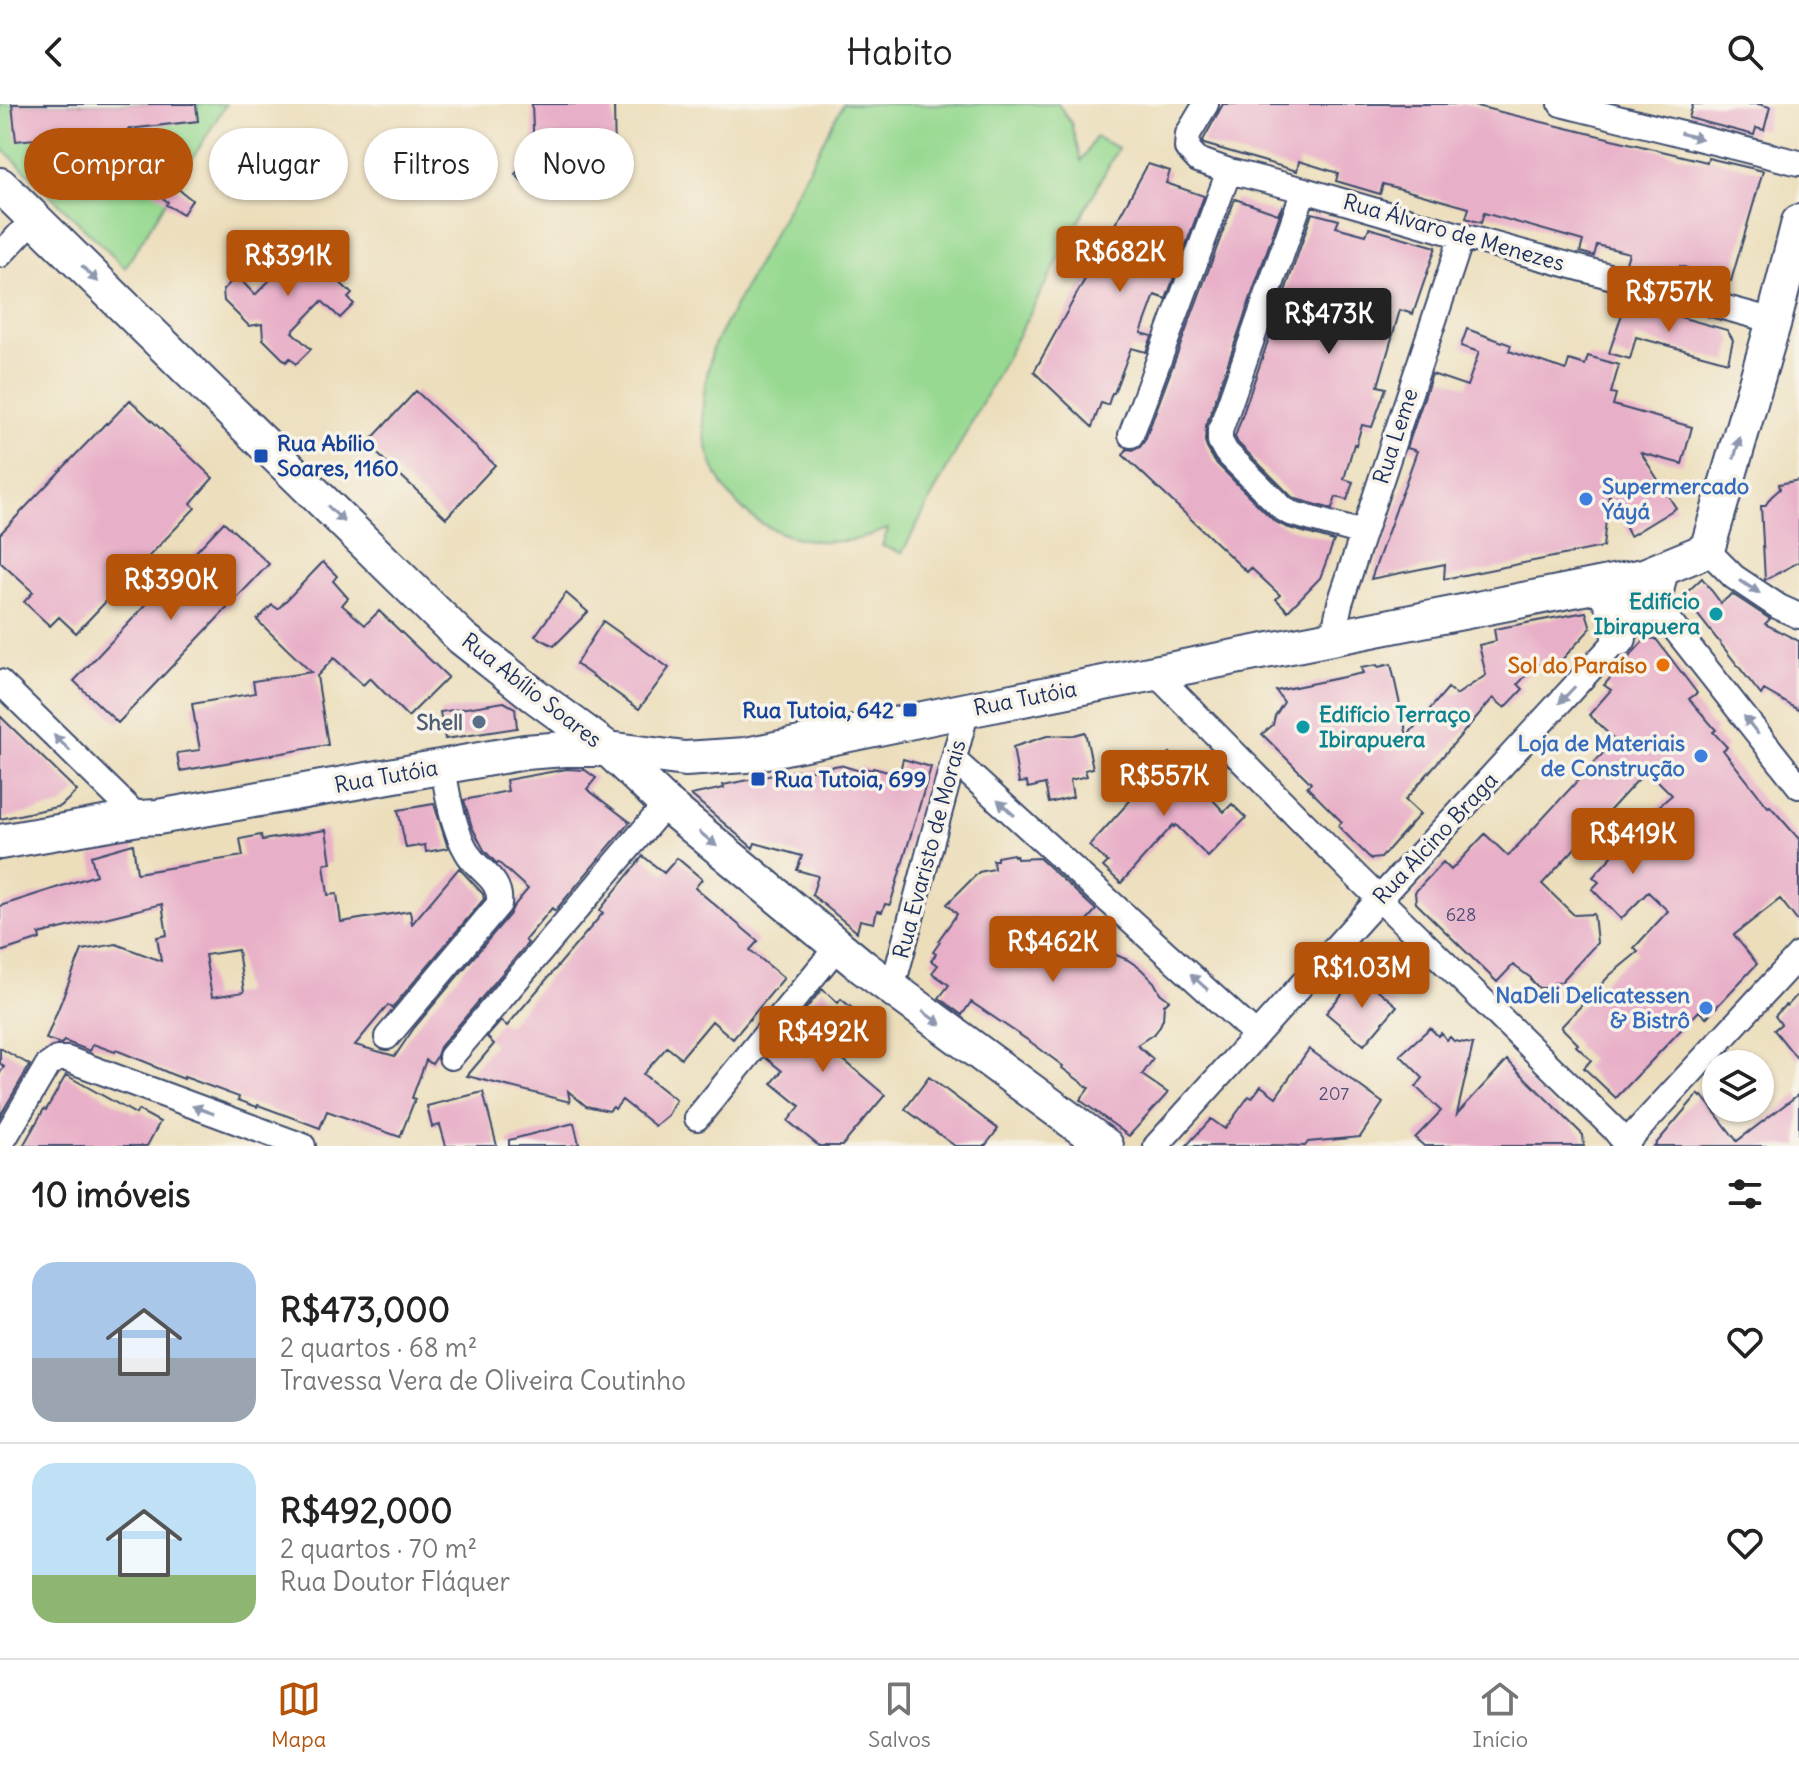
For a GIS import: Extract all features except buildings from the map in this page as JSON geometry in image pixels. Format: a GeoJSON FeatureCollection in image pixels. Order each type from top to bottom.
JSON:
{"type":"FeatureCollection","features":[{"type":"Feature","properties":{"kind":"street","name":"Rua Álvaro de Menezes"},"geometry":{"type":"LineString","coordinates":[[1206,104],[1188,134],[1187,148],[1198,160],[1774,321]]}},
{"type":"Feature","properties":{"kind":"street"},"geometry":{"type":"LineString","coordinates":[[1561,104],[1799,163]]}},
{"type":"Feature","properties":{"kind":"street"},"geometry":{"type":"LineString","coordinates":[[1131,435],[1229,171]]}},
{"type":"Feature","properties":{"kind":"street","name":"Rua Abílio Soares"},"geometry":{"type":"LineString","coordinates":[[0,185],[462,638],[608,749],[666,804],[892,989],[1106,1146]]}},
{"type":"Feature","properties":{"kind":"street"},"geometry":{"type":"LineString","coordinates":[[1304,190],[1220,431],[1220,441],[1226,452],[1282,508],[1290,513],[1363,533]]}},
{"type":"Feature","properties":{"kind":"street"},"geometry":{"type":"LineString","coordinates":[[0,255],[34,219]]}},
{"type":"Feature","properties":{"kind":"street"},"geometry":{"type":"LineString","coordinates":[[1798,229],[1707,550],[1734,577],[1779,607],[1799,616]]}},
{"type":"Feature","properties":{"kind":"street","name":"Rua Leme"},"geometry":{"type":"LineString","coordinates":[[1333,637],[1340,603],[1462,236]]}},
{"type":"Feature","properties":{"kind":"street","name":"Rua Tutóia"},"geometry":{"type":"LineString","coordinates":[[0,842],[525,752],[608,749],[685,759],[746,755],[1333,637],[1637,584],[1707,550]]}},
{"type":"Feature","properties":{"kind":"street"},"geometry":{"type":"LineString","coordinates":[[1619,638],[1610,598],[1637,584],[1799,786]]}},
{"type":"Feature","properties":{"kind":"street","name":"Rua Alcino Braga"},"geometry":{"type":"LineString","coordinates":[[1156,1146],[1619,638],[1637,584]]}},
{"type":"Feature","properties":{"kind":"street"},"geometry":{"type":"LineString","coordinates":[[1154,672],[1379,899],[1614,1129],[1625,1145],[1799,955]]}},
{"type":"Feature","properties":{"kind":"street"},"geometry":{"type":"LineString","coordinates":[[0,682],[139,818]]}},
{"type":"Feature","properties":{"kind":"street","name":"Rua Evaristo de Morais"},"geometry":{"type":"LineString","coordinates":[[892,989],[967,710]]}},
{"type":"Feature","properties":{"kind":"street"},"geometry":{"type":"LineString","coordinates":[[954,760],[1256,1035]]}},
{"type":"Feature","properties":{"kind":"street"},"geometry":{"type":"LineString","coordinates":[[387,1037],[499,904],[497,886],[467,853],[450,808],[443,766]]}},
{"type":"Feature","properties":{"kind":"street"},"geometry":{"type":"LineString","coordinates":[[451,1057],[666,804]]}},
{"type":"Feature","properties":{"kind":"street"},"geometry":{"type":"LineString","coordinates":[[697,1118],[838,946]]}},
{"type":"Feature","properties":{"kind":"street"},"geometry":{"type":"LineString","coordinates":[[0,1146],[47,1066],[57,1059],[67,1059],[303,1146]]}},
{"type":"Feature","properties":{"kind":"green space"},"geometry":{"type":"Polygon","coordinates":[[[0,104],[226,104],[193,158],[193,128],[24,128],[24,169],[0,146],[0,104]]]}},
{"type":"Feature","properties":{"kind":"green space"},"geometry":{"type":"Polygon","coordinates":[[[843,104],[1058,104],[1071,123],[1081,161],[1096,137],[1118,148],[902,553],[882,546],[888,529],[857,539],[824,541],[796,538],[772,529],[750,515],[732,498],[718,476],[708,450],[703,421],[704,393],[713,347],[843,104]]]}},
{"type":"Feature","properties":{"kind":"green space"},"geometry":{"type":"Polygon","coordinates":[[[55,200],[167,200],[125,268],[55,200]]]}},
{"type":"Feature","properties":{"kind":"place","name":"Rua Abílio Soares, 1160"},"geometry":{"type":"Point","coordinates":[261,456]}},
{"type":"Feature","properties":{"kind":"place","name":"Supermercado Yáyá"},"geometry":{"type":"Point","coordinates":[1586,499]}},
{"type":"Feature","properties":{"kind":"place","name":"Edifício Ibirapuera"},"geometry":{"type":"Point","coordinates":[1716,614]}},
{"type":"Feature","properties":{"kind":"place","name":"Sol do Paraíso"},"geometry":{"type":"Point","coordinates":[1663,665]}},
{"type":"Feature","properties":{"kind":"place","name":"Rua Tutoia, 642"},"geometry":{"type":"Point","coordinates":[910,710]}},
{"type":"Feature","properties":{"kind":"place","name":"Shell"},"geometry":{"type":"Point","coordinates":[479,722]}},
{"type":"Feature","properties":{"kind":"place","name":"Edifício Terraço Ibirapuera"},"geometry":{"type":"Point","coordinates":[1303,727]}},
{"type":"Feature","properties":{"kind":"place","name":"Loja de Materiais de Construção"},"geometry":{"type":"Point","coordinates":[1701,756]}},
{"type":"Feature","properties":{"kind":"place","name":"Rua Tutoia, 699"},"geometry":{"type":"Point","coordinates":[758,779]}},
{"type":"Feature","properties":{"kind":"place","name":"NaDeli Delicatessen & Bistrô"},"geometry":{"type":"Point","coordinates":[1706,1008]}}]}
